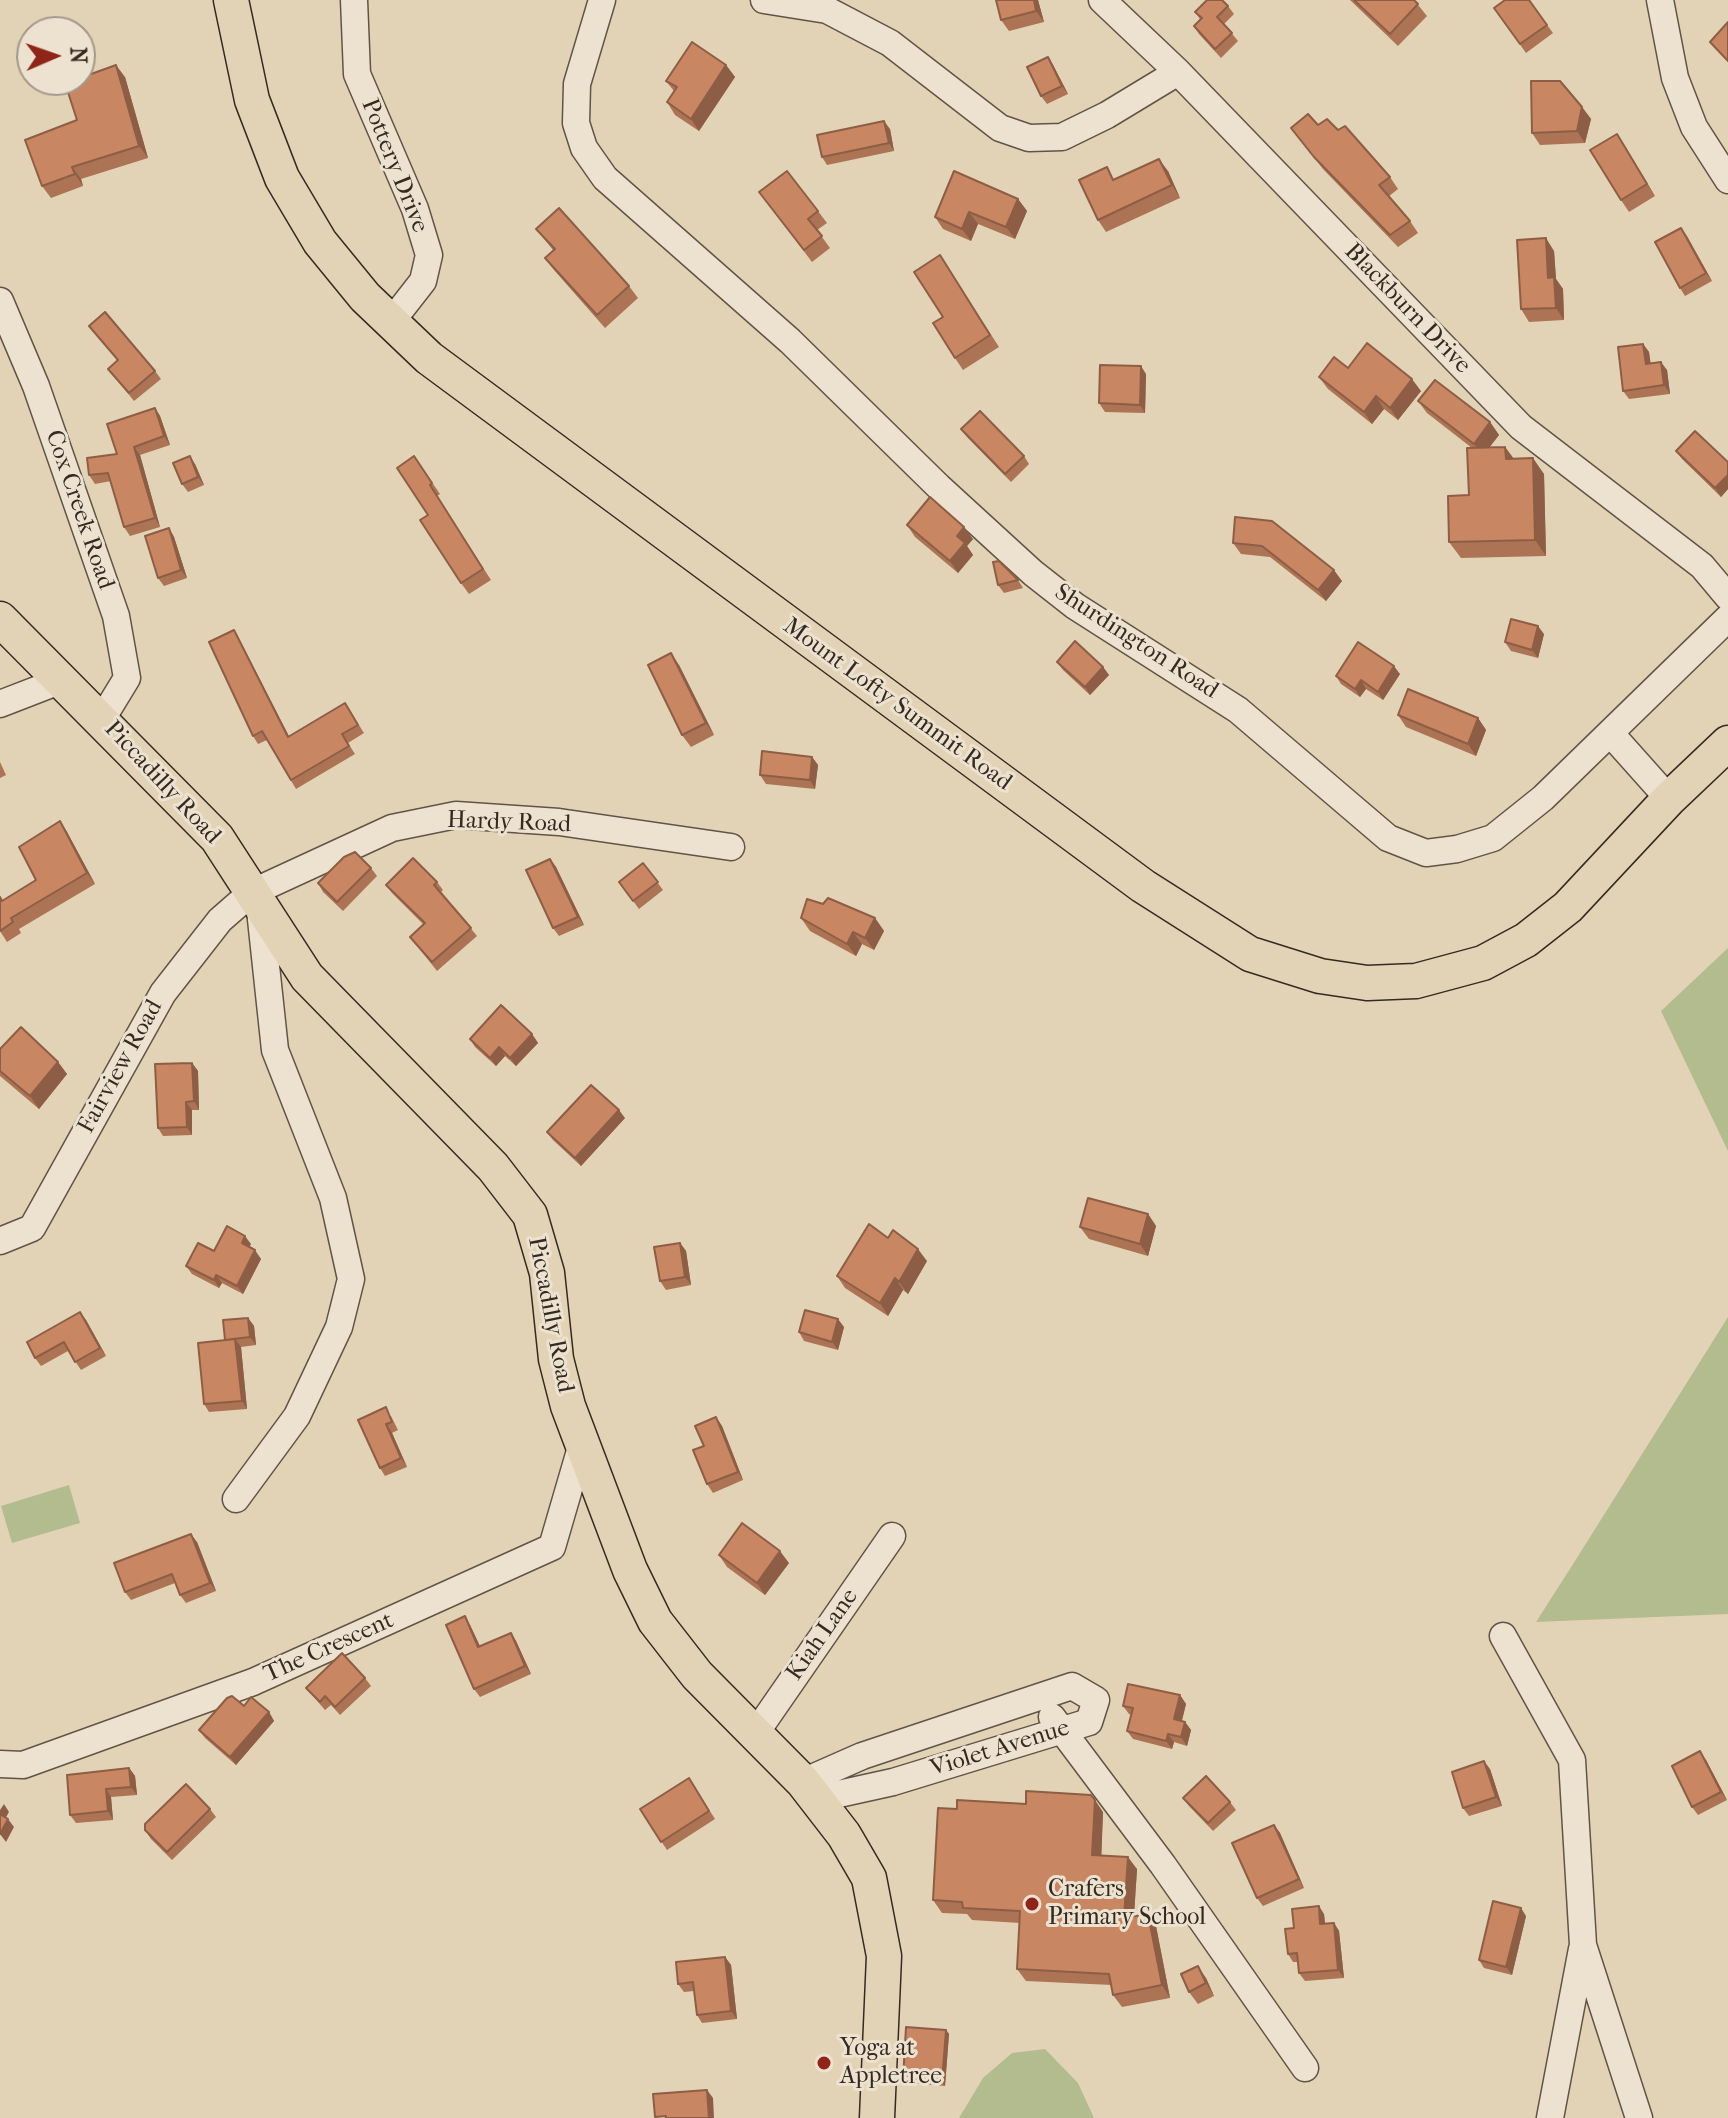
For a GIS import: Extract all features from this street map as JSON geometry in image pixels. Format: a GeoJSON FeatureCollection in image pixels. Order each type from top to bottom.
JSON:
{"type":"FeatureCollection","features":[{"type":"Feature","properties":{"kind":"main road","name":"Mount Lofty Summit Road"},"geometry":{"type":"LineString","coordinates":[[231,0],[252,100],[282,178],[320,242],[391,322],[429,358],[1143,886],[1250,954],[1320,976],[1367,983],[1416,981],[1483,963],[1526,940],[1568,907],[1669,799],[1728,743]]}},
{"type":"Feature","properties":{"kind":"main road","name":"Piccadilly Road"},"geometry":{"type":"LineString","coordinates":[[0,619],[217,838],[307,977],[493,1167],[530,1215],[547,1273],[556,1359],[582,1444],[630,1570],[655,1621],[697,1675],[810,1790],[844,1835],[869,1878],[884,1956],[877,2118]]}},
{"type":"Feature","properties":{"kind":"street","name":"Pottery Drive"},"geometry":{"type":"LineString","coordinates":[[354,0],[357,74],[415,209],[429,255],[423,281],[391,322]]}},
{"type":"Feature","properties":{"kind":"street","name":"Shurdington Road"},"geometry":{"type":"LineString","coordinates":[[602,0],[577,84],[576,123],[584,148],[605,178],[790,341],[939,487],[1033,573],[1075,606],[1238,710],[1388,838],[1426,853],[1457,849],[1493,838],[1543,798],[1728,618]]}},
{"type":"Feature","properties":{"kind":"street"},"geometry":{"type":"LineString","coordinates":[[764,0],[827,10],[852,23],[890,43],[1000,128],[1029,138],[1062,137],[1107,115],[1178,72]]}},
{"type":"Feature","properties":{"kind":"street","name":"Blackburn Drive"},"geometry":{"type":"LineString","coordinates":[[1102,0],[1178,72],[1521,427],[1702,566],[1728,597]]}},
{"type":"Feature","properties":{"kind":"street"},"geometry":{"type":"LineString","coordinates":[[1660,0],[1675,78],[1694,127],[1728,180]]}},
{"type":"Feature","properties":{"kind":"street","name":"Cox Creek Road"},"geometry":{"type":"LineString","coordinates":[[0,301],[36,386],[116,616],[127,678],[102,719]]}},
{"type":"Feature","properties":{"kind":"street"},"geometry":{"type":"LineString","coordinates":[[0,704],[62,680]]}},
{"type":"Feature","properties":{"kind":"street"},"geometry":{"type":"LineString","coordinates":[[1611,734],[1669,799]]}},
{"type":"Feature","properties":{"kind":"street","name":"Hardy Road"},"geometry":{"type":"LineString","coordinates":[[256,902],[392,828],[456,815],[559,822],[731,847]]}},
{"type":"Feature","properties":{"kind":"street"},"geometry":{"type":"LineString","coordinates":[[236,1499],[297,1416],[339,1327],[351,1279],[333,1198],[275,1050],[256,902]]}},
{"type":"Feature","properties":{"kind":"street","name":"Fairview Road"},"geometry":{"type":"LineString","coordinates":[[0,1241],[32,1228],[163,993],[220,920],[256,902]]}},
{"type":"Feature","properties":{"kind":"street","name":"The Crescent"},"geometry":{"type":"LineString","coordinates":[[0,1764],[23,1765],[253,1682],[552,1547],[582,1444]]}},
{"type":"Feature","properties":{"kind":"street","name":"Kiah Lane"},"geometry":{"type":"LineString","coordinates":[[755,1734],[892,1536]]}},
{"type":"Feature","properties":{"kind":"street"},"geometry":{"type":"LineString","coordinates":[[1503,1636],[1572,1760],[1583,1945],[1550,2118]]}},
{"type":"Feature","properties":{"kind":"street","name":"Violet Avenue"},"geometry":{"type":"LineString","coordinates":[[1072,1686],[1096,1700],[1089,1722],[893,1782],[810,1790],[862,1756],[1034,1697],[1072,1686]]}},
{"type":"Feature","properties":{"kind":"street"},"geometry":{"type":"LineString","coordinates":[[1034,1697],[1063,1729],[1305,2068]]}},
{"type":"Feature","properties":{"kind":"street"},"geometry":{"type":"LineString","coordinates":[[1583,1945],[1639,2118]]}},
{"type":"Feature","properties":{"kind":"green space"},"geometry":{"type":"Polygon","coordinates":[[[1728,948],[1728,1151],[1661,1011],[1728,948]]]}},
{"type":"Feature","properties":{"kind":"green space"},"geometry":{"type":"Polygon","coordinates":[[[1728,1317],[1728,1614],[1536,1622],[1575,1561],[1728,1317]]]}},
{"type":"Feature","properties":{"kind":"green space"},"geometry":{"type":"Polygon","coordinates":[[[69,1485],[80,1523],[12,1543],[1,1506],[69,1485]]]}},
{"type":"Feature","properties":{"kind":"green space"},"geometry":{"type":"Polygon","coordinates":[[[1045,2049],[1078,2083],[1094,2118],[959,2118],[983,2078],[1012,2053],[1045,2049]]]}},
{"type":"Feature","properties":{"kind":"building"},"geometry":{"type":"Polygon","coordinates":[[[996,0],[1034,0],[1036,11],[1001,20],[996,0]]]}},
{"type":"Feature","properties":{"kind":"building"},"geometry":{"type":"Polygon","coordinates":[[[1207,0],[1222,0],[1228,6],[1217,17],[1232,33],[1215,49],[1194,26],[1202,18],[1195,12],[1207,0]]]}},
{"type":"Feature","properties":{"kind":"building"},"geometry":{"type":"Polygon","coordinates":[[[1354,0],[1414,0],[1418,4],[1390,34],[1354,0]]]}},
{"type":"Feature","properties":{"kind":"building"},"geometry":{"type":"Polygon","coordinates":[[[1505,0],[1529,0],[1547,25],[1520,44],[1494,8],[1505,0]]]}},
{"type":"Feature","properties":{"kind":"building"},"geometry":{"type":"Polygon","coordinates":[[[1728,22],[1728,61],[1710,42],[1728,22]]]}},
{"type":"Feature","properties":{"kind":"building"},"geometry":{"type":"Polygon","coordinates":[[[692,42],[726,65],[691,119],[667,102],[677,87],[666,81],[692,42]]]}},
{"type":"Feature","properties":{"kind":"building"},"geometry":{"type":"Polygon","coordinates":[[[1048,57],[1062,86],[1041,96],[1027,67],[1048,57]]]}},
{"type":"Feature","properties":{"kind":"building"},"geometry":{"type":"Polygon","coordinates":[[[116,65],[139,146],[72,167],[75,174],[42,186],[25,140],[77,120],[69,96],[96,96],[96,72],[116,65]]]}},
{"type":"Feature","properties":{"kind":"building"},"geometry":{"type":"Polygon","coordinates":[[[1531,81],[1560,81],[1582,107],[1577,131],[1532,133],[1531,81]]]}},
{"type":"Feature","properties":{"kind":"building"},"geometry":{"type":"Polygon","coordinates":[[[1308,114],[1318,125],[1327,119],[1338,130],[1345,126],[1390,177],[1379,185],[1410,221],[1390,235],[1314,157],[1291,128],[1308,114]]]}},
{"type":"Feature","properties":{"kind":"building"},"geometry":{"type":"Polygon","coordinates":[[[884,121],[889,143],[822,157],[817,135],[884,121]]]}},
{"type":"Feature","properties":{"kind":"building"},"geometry":{"type":"Polygon","coordinates":[[[1617,134],[1647,184],[1621,200],[1590,150],[1617,134]]]}},
{"type":"Feature","properties":{"kind":"building"},"geometry":{"type":"Polygon","coordinates":[[[1159,159],[1172,185],[1098,220],[1079,180],[1107,167],[1113,180],[1159,159]]]}},
{"type":"Feature","properties":{"kind":"building"},"geometry":{"type":"Polygon","coordinates":[[[787,171],[818,211],[808,219],[822,236],[804,250],[759,192],[787,171]]]}},
{"type":"Feature","properties":{"kind":"building"},"geometry":{"type":"Polygon","coordinates":[[[954,171],[1018,199],[1006,227],[969,212],[962,229],[935,217],[954,171]]]}},
{"type":"Feature","properties":{"kind":"building"},"geometry":{"type":"Polygon","coordinates":[[[559,208],[629,286],[597,315],[545,258],[555,249],[536,229],[559,208]]]}},
{"type":"Feature","properties":{"kind":"building"},"geometry":{"type":"Polygon","coordinates":[[[1681,228],[1706,273],[1680,288],[1655,242],[1681,228]]]}},
{"type":"Feature","properties":{"kind":"building"},"geometry":{"type":"Polygon","coordinates":[[[1546,238],[1548,278],[1554,277],[1556,308],[1521,309],[1517,240],[1546,238]]]}},
{"type":"Feature","properties":{"kind":"building"},"geometry":{"type":"Polygon","coordinates":[[[940,255],[990,335],[955,358],[933,323],[943,317],[914,272],[940,255]]]}},
{"type":"Feature","properties":{"kind":"building"},"geometry":{"type":"Polygon","coordinates":[[[105,312],[155,371],[129,393],[108,369],[118,360],[89,326],[105,312]]]}},
{"type":"Feature","properties":{"kind":"building"},"geometry":{"type":"Polygon","coordinates":[[[1367,343],[1412,379],[1390,408],[1376,396],[1364,412],[1319,377],[1334,357],[1348,368],[1367,343]]]}},
{"type":"Feature","properties":{"kind":"building"},"geometry":{"type":"Polygon","coordinates":[[[1643,344],[1646,364],[1661,362],[1664,385],[1623,391],[1618,347],[1643,344]]]}},
{"type":"Feature","properties":{"kind":"building"},"geometry":{"type":"Polygon","coordinates":[[[1100,365],[1141,366],[1140,405],[1099,403],[1100,365]]]}},
{"type":"Feature","properties":{"kind":"building"},"geometry":{"type":"Polygon","coordinates":[[[1435,380],[1490,422],[1474,444],[1418,401],[1435,380]]]}},
{"type":"Feature","properties":{"kind":"building"},"geometry":{"type":"Polygon","coordinates":[[[155,408],[164,436],[134,447],[155,518],[124,527],[108,473],[89,475],[87,458],[117,454],[107,424],[155,408]]]}},
{"type":"Feature","properties":{"kind":"building"},"geometry":{"type":"Polygon","coordinates":[[[980,411],[1024,456],[1005,474],[961,429],[980,411]]]}},
{"type":"Feature","properties":{"kind":"building"},"geometry":{"type":"Polygon","coordinates":[[[1695,431],[1728,462],[1728,475],[1715,488],[1676,451],[1695,431]]]}},
{"type":"Feature","properties":{"kind":"building"},"geometry":{"type":"Polygon","coordinates":[[[1505,447],[1506,459],[1533,458],[1535,540],[1449,542],[1448,496],[1469,495],[1467,448],[1505,447]]]}},
{"type":"Feature","properties":{"kind":"building"},"geometry":{"type":"Polygon","coordinates":[[[190,456],[198,477],[182,484],[173,463],[190,456]]]}},
{"type":"Feature","properties":{"kind":"building"},"geometry":{"type":"Polygon","coordinates":[[[414,456],[483,569],[461,583],[420,520],[428,515],[397,468],[414,456]]]}},
{"type":"Feature","properties":{"kind":"building"},"geometry":{"type":"Polygon","coordinates":[[[930,497],[964,527],[957,536],[965,543],[950,561],[907,525],[930,497]]]}},
{"type":"Feature","properties":{"kind":"building"},"geometry":{"type":"Polygon","coordinates":[[[1235,517],[1272,521],[1334,570],[1318,590],[1262,546],[1233,543],[1235,517]]]}},
{"type":"Feature","properties":{"kind":"building"},"geometry":{"type":"Polygon","coordinates":[[[169,528],[181,570],[158,578],[145,536],[169,528]]]}},
{"type":"Feature","properties":{"kind":"building"},"geometry":{"type":"Polygon","coordinates":[[[999,561],[1018,580],[998,585],[993,562],[999,561]]]}},
{"type":"Feature","properties":{"kind":"building"},"geometry":{"type":"Polygon","coordinates":[[[1511,619],[1538,626],[1532,650],[1505,642],[1511,619]]]}},
{"type":"Feature","properties":{"kind":"building"},"geometry":{"type":"Polygon","coordinates":[[[234,630],[288,737],[345,703],[358,725],[342,734],[349,746],[291,780],[262,731],[253,736],[209,642],[234,630]]]}},
{"type":"Feature","properties":{"kind":"building"},"geometry":{"type":"Polygon","coordinates":[[[1075,641],[1103,667],[1085,687],[1057,662],[1075,641]]]}},
{"type":"Feature","properties":{"kind":"building"},"geometry":{"type":"Polygon","coordinates":[[[1358,642],[1394,666],[1378,692],[1361,680],[1355,689],[1336,676],[1358,642]]]}},
{"type":"Feature","properties":{"kind":"building"},"geometry":{"type":"Polygon","coordinates":[[[671,653],[706,723],[682,735],[648,665],[671,653]]]}},
{"type":"Feature","properties":{"kind":"building"},"geometry":{"type":"Polygon","coordinates":[[[1408,689],[1478,718],[1468,744],[1398,715],[1408,689]]]}},
{"type":"Feature","properties":{"kind":"building"},"geometry":{"type":"Polygon","coordinates":[[[762,751],[812,757],[810,780],[760,775],[762,751]]]}},
{"type":"Feature","properties":{"kind":"building"},"geometry":{"type":"Polygon","coordinates":[[[60,821],[87,873],[11,918],[13,922],[0,931],[0,897],[2,901],[36,880],[19,847],[60,821]]]}},
{"type":"Feature","properties":{"kind":"building"},"geometry":{"type":"Polygon","coordinates":[[[355,852],[371,868],[337,902],[318,883],[344,857],[355,852]]]}},
{"type":"Feature","properties":{"kind":"building"},"geometry":{"type":"Polygon","coordinates":[[[413,858],[437,882],[434,885],[471,928],[432,962],[410,937],[425,923],[386,885],[413,858]]]}},
{"type":"Feature","properties":{"kind":"building"},"geometry":{"type":"Polygon","coordinates":[[[550,859],[578,917],[553,928],[526,870],[550,859]]]}},
{"type":"Feature","properties":{"kind":"building"},"geometry":{"type":"Polygon","coordinates":[[[643,863],[658,882],[633,901],[619,882],[643,863]]]}},
{"type":"Feature","properties":{"kind":"building"},"geometry":{"type":"Polygon","coordinates":[[[828,898],[875,918],[865,938],[853,932],[847,944],[801,918],[807,899],[823,904],[828,898]]]}},
{"type":"Feature","properties":{"kind":"building"},"geometry":{"type":"Polygon","coordinates":[[[501,1005],[532,1034],[510,1058],[499,1047],[490,1058],[470,1039],[501,1005]]]}},
{"type":"Feature","properties":{"kind":"building"},"geometry":{"type":"Polygon","coordinates":[[[21,1027],[58,1062],[30,1096],[0,1071],[0,1049],[21,1027]]]}},
{"type":"Feature","properties":{"kind":"building"},"geometry":{"type":"Polygon","coordinates":[[[192,1063],[194,1101],[186,1102],[187,1127],[158,1128],[155,1064],[192,1063]]]}},
{"type":"Feature","properties":{"kind":"building"},"geometry":{"type":"Polygon","coordinates":[[[591,1085],[619,1110],[575,1158],[547,1132],[591,1085]]]}},
{"type":"Feature","properties":{"kind":"building"},"geometry":{"type":"Polygon","coordinates":[[[1088,1198],[1148,1214],[1140,1244],[1080,1227],[1088,1198]]]}},
{"type":"Feature","properties":{"kind":"building"},"geometry":{"type":"Polygon","coordinates":[[[869,1224],[888,1238],[893,1230],[918,1249],[899,1282],[895,1278],[880,1303],[837,1276],[869,1224]]]}},
{"type":"Feature","properties":{"kind":"building"},"geometry":{"type":"Polygon","coordinates":[[[227,1226],[245,1236],[242,1243],[255,1250],[237,1286],[216,1275],[214,1280],[186,1266],[198,1243],[214,1251],[227,1226]]]}},
{"type":"Feature","properties":{"kind":"building"},"geometry":{"type":"Polygon","coordinates":[[[680,1243],[685,1277],[660,1281],[654,1247],[680,1243]]]}},
{"type":"Feature","properties":{"kind":"building"},"geometry":{"type":"Polygon","coordinates":[[[805,1310],[838,1319],[832,1342],[799,1332],[805,1310]]]}},
{"type":"Feature","properties":{"kind":"building"},"geometry":{"type":"Polygon","coordinates":[[[80,1312],[100,1348],[75,1362],[64,1342],[35,1358],[27,1342],[80,1312]]]}},
{"type":"Feature","properties":{"kind":"building"},"geometry":{"type":"Polygon","coordinates":[[[248,1318],[250,1337],[225,1340],[223,1320],[248,1318]]]}},
{"type":"Feature","properties":{"kind":"building"},"geometry":{"type":"Polygon","coordinates":[[[235,1339],[242,1401],[204,1404],[198,1343],[235,1339]]]}},
{"type":"Feature","properties":{"kind":"building"},"geometry":{"type":"Polygon","coordinates":[[[386,1407],[392,1422],[386,1424],[401,1458],[380,1468],[358,1420],[386,1407]]]}},
{"type":"Feature","properties":{"kind":"building"},"geometry":{"type":"Polygon","coordinates":[[[716,1417],[738,1472],[707,1484],[693,1450],[704,1446],[695,1426],[716,1417]]]}},
{"type":"Feature","properties":{"kind":"building"},"geometry":{"type":"Polygon","coordinates":[[[742,1523],[780,1551],[757,1583],[719,1555],[742,1523]]]}},
{"type":"Feature","properties":{"kind":"building"},"geometry":{"type":"Polygon","coordinates":[[[191,1534],[210,1583],[180,1595],[172,1574],[125,1592],[114,1563],[191,1534]]]}},
{"type":"Feature","properties":{"kind":"building"},"geometry":{"type":"Polygon","coordinates":[[[465,1616],[478,1647],[511,1633],[525,1666],[474,1689],[446,1625],[465,1616]]]}},
{"type":"Feature","properties":{"kind":"building"},"geometry":{"type":"Polygon","coordinates":[[[342,1653],[365,1678],[335,1707],[325,1696],[320,1702],[306,1688],[342,1653]]]}},
{"type":"Feature","properties":{"kind":"building"},"geometry":{"type":"Polygon","coordinates":[[[1128,1684],[1180,1695],[1174,1719],[1185,1722],[1181,1737],[1168,1734],[1166,1741],[1127,1731],[1133,1708],[1123,1706],[1128,1684]]]}},
{"type":"Feature","properties":{"kind":"building"},"geometry":{"type":"Polygon","coordinates":[[[232,1696],[244,1706],[251,1697],[269,1712],[230,1757],[199,1730],[232,1696]]]}},
{"type":"Feature","properties":{"kind":"building"},"geometry":{"type":"Polygon","coordinates":[[[1700,1751],[1721,1792],[1692,1807],[1672,1766],[1700,1751]]]}},
{"type":"Feature","properties":{"kind":"building"},"geometry":{"type":"Polygon","coordinates":[[[1484,1761],[1496,1797],[1463,1808],[1452,1772],[1484,1761]]]}},
{"type":"Feature","properties":{"kind":"building"},"geometry":{"type":"Polygon","coordinates":[[[129,1768],[131,1787],[106,1789],[108,1811],[70,1815],[67,1775],[129,1768]]]}},
{"type":"Feature","properties":{"kind":"building"},"geometry":{"type":"Polygon","coordinates":[[[1206,1776],[1230,1802],[1208,1823],[1183,1798],[1206,1776]]]}},
{"type":"Feature","properties":{"kind":"building"},"geometry":{"type":"Polygon","coordinates":[[[689,1778],[709,1811],[661,1842],[640,1809],[689,1778]]]}},
{"type":"Feature","properties":{"kind":"building"},"geometry":{"type":"Polygon","coordinates":[[[186,1784],[210,1809],[167,1852],[145,1830],[145,1824],[186,1784]]]}},
{"type":"Feature","properties":{"kind":"building"},"geometry":{"type":"Polygon","coordinates":[[[1026,1791],[1091,1795],[1095,1800],[1092,1855],[1128,1857],[1124,1918],[1148,1914],[1162,1985],[1113,1995],[1109,1974],[1017,1969],[1020,1911],[963,1908],[962,1902],[933,1900],[938,1808],[957,1809],[957,1800],[1026,1804],[1026,1791]]]}},
{"type":"Feature","properties":{"kind":"building"},"geometry":{"type":"Polygon","coordinates":[[[0,1814],[8,1819],[0,1834],[0,1814]]]}},
{"type":"Feature","properties":{"kind":"building"},"geometry":{"type":"Polygon","coordinates":[[[1274,1825],[1299,1879],[1257,1898],[1232,1843],[1274,1825]]]}},
{"type":"Feature","properties":{"kind":"building"},"geometry":{"type":"Polygon","coordinates":[[[1493,1901],[1521,1908],[1506,1967],[1479,1960],[1493,1901]]]}},
{"type":"Feature","properties":{"kind":"building"},"geometry":{"type":"Polygon","coordinates":[[[1319,1906],[1320,1924],[1334,1923],[1338,1970],[1299,1973],[1297,1953],[1288,1954],[1285,1929],[1294,1928],[1292,1909],[1319,1906]]]}},
{"type":"Feature","properties":{"kind":"building"},"geometry":{"type":"Polygon","coordinates":[[[725,1957],[731,2011],[697,2015],[693,1982],[678,1984],[676,1962],[725,1957]]]}},
{"type":"Feature","properties":{"kind":"building"},"geometry":{"type":"Polygon","coordinates":[[[1198,1966],[1206,1983],[1189,1992],[1181,1974],[1198,1966]]]}},
{"type":"Feature","properties":{"kind":"building"},"geometry":{"type":"Polygon","coordinates":[[[906,2027],[946,2030],[942,2082],[903,2079],[906,2027]]]}},
{"type":"Feature","properties":{"kind":"building"},"geometry":{"type":"Polygon","coordinates":[[[707,2090],[709,2118],[655,2117],[653,2094],[707,2090]]]}},
{"type":"Feature","properties":{"kind":"place","name":"Crafers Primary School"},"geometry":{"type":"Point","coordinates":[1032,1904]}},
{"type":"Feature","properties":{"kind":"place","name":"Yoga at Appletree"},"geometry":{"type":"Point","coordinates":[824,2063]}}]}
